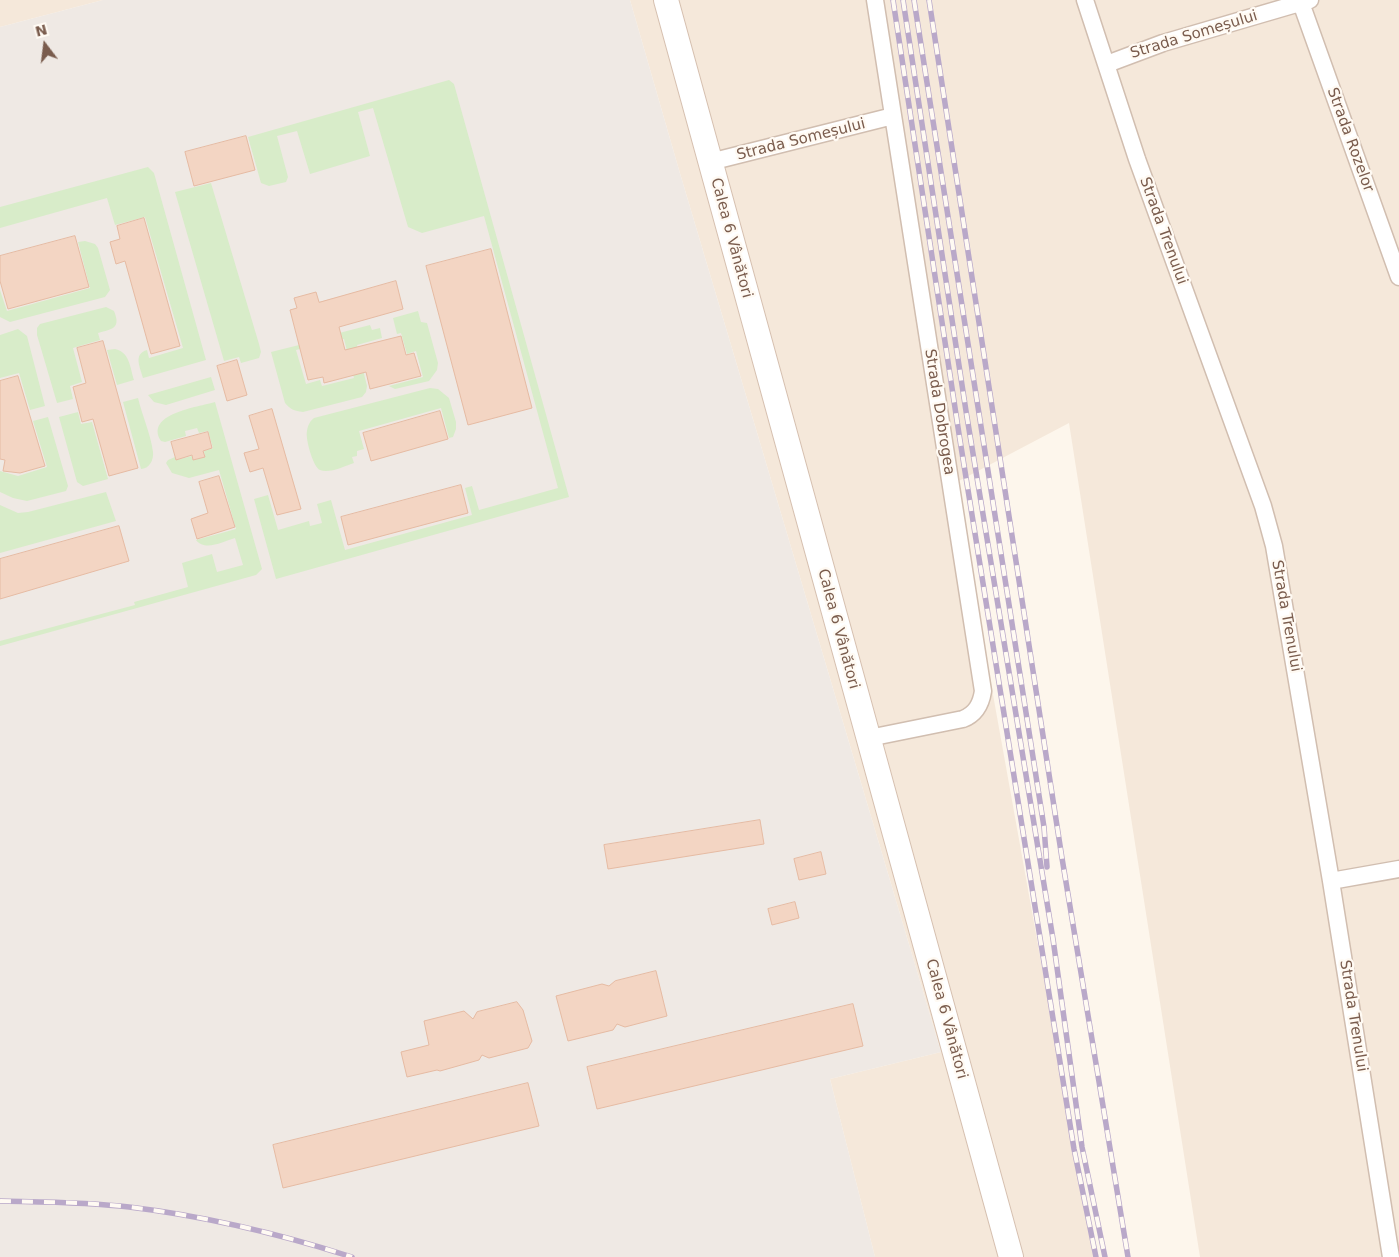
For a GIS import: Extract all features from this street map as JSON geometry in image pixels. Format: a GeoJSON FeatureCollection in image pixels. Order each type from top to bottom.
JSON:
{"type":"FeatureCollection","features":[{"type":"Feature","properties":{"kind":"main road","name":"Calea 6 Vânători"},"geometry":{"type":"LineString","coordinates":[[666,0],[1011,1257]]}},
{"type":"Feature","properties":{"kind":"street","name":"Strada Dobrogea"},"geometry":{"type":"LineString","coordinates":[[868,738],[972,716],[982,702],[983,691],[875,0]]}},
{"type":"Feature","properties":{"kind":"street","name":"Strada Trenului"},"geometry":{"type":"LineString","coordinates":[[1085,0],[1136,159],[1263,506],[1274,546],[1331,881],[1391,1257]]}},
{"type":"Feature","properties":{"kind":"street","name":"Strada Someșului"},"geometry":{"type":"LineString","coordinates":[[1107,64],[1163,43],[1304,1]]}},
{"type":"Feature","properties":{"kind":"street","name":"Strada Rozelor"},"geometry":{"type":"LineString","coordinates":[[1304,1],[1399,277]]}},
{"type":"Feature","properties":{"kind":"street","name":"Strada Someșului"},"geometry":{"type":"LineString","coordinates":[[710,162],[893,116]]}},
{"type":"Feature","properties":{"kind":"street"},"geometry":{"type":"LineString","coordinates":[[1331,881],[1399,869]]}},
{"type":"Feature","properties":{"kind":"shaded area"},"geometry":{"type":"Polygon","coordinates":[[[0,0],[103,0],[0,27],[0,0]]]}},
{"type":"Feature","properties":{"kind":"shaded area"},"geometry":{"type":"Polygon","coordinates":[[[103,0],[630,0],[941,1052],[830,1079],[875,1257],[0,1257],[0,27],[103,0]]]}},
{"type":"Feature","properties":{"kind":"shaded area"},"geometry":{"type":"Polygon","coordinates":[[[630,0],[1399,0],[1399,1257],[1200,1257],[1069,423],[955,483],[1094,1257],[875,1257],[830,1079],[941,1052],[630,0]]]}},
{"type":"Feature","properties":{"kind":"green space"},"geometry":{"type":"Polygon","coordinates":[[[449,80],[454,84],[569,497],[276,579],[254,499],[268,495],[278,530],[309,521],[310,526],[322,523],[317,504],[331,500],[345,550],[472,515],[465,488],[472,486],[479,510],[558,488],[484,216],[422,233],[408,227],[373,108],[358,112],[370,156],[310,174],[297,131],[277,136],[288,177],[286,182],[269,186],[261,183],[248,137],[449,80]]]}},
{"type":"Feature","properties":{"kind":"green space"},"geometry":{"type":"Polygon","coordinates":[[[148,167],[154,173],[206,360],[143,378],[139,358],[143,352],[147,350],[149,358],[183,348],[145,217],[115,225],[107,198],[0,228],[0,207],[148,167]]]}},
{"type":"Feature","properties":{"kind":"green space"},"geometry":{"type":"Polygon","coordinates":[[[211,183],[261,352],[259,358],[241,363],[239,357],[224,361],[175,192],[211,183]]]}},
{"type":"Feature","properties":{"kind":"green space"},"geometry":{"type":"Polygon","coordinates":[[[85,241],[95,244],[98,248],[110,290],[105,297],[10,322],[0,317],[0,290],[7,311],[90,288],[78,242],[85,241]]]}},
{"type":"Feature","properties":{"kind":"green space"},"geometry":{"type":"Polygon","coordinates":[[[106,307],[114,311],[116,324],[112,329],[98,333],[100,340],[73,348],[82,382],[70,386],[73,399],[57,403],[37,335],[37,328],[40,324],[106,307]]]}},
{"type":"Feature","properties":{"kind":"green space"},"geometry":{"type":"Polygon","coordinates":[[[418,311],[421,322],[427,323],[438,363],[437,370],[429,381],[395,389],[389,386],[423,377],[416,351],[407,354],[401,333],[397,334],[393,318],[418,311]]]}},
{"type":"Feature","properties":{"kind":"green space"},"geometry":{"type":"Polygon","coordinates":[[[370,325],[372,330],[380,328],[382,338],[357,345],[367,386],[366,392],[362,397],[303,412],[292,409],[285,403],[271,352],[307,343],[308,347],[296,350],[306,384],[320,380],[322,386],[354,378],[344,339],[321,344],[320,338],[370,325]]]}},
{"type":"Feature","properties":{"kind":"green space"},"geometry":{"type":"Polygon","coordinates":[[[18,329],[27,336],[45,406],[30,410],[19,373],[0,378],[0,335],[18,329]]]}},
{"type":"Feature","properties":{"kind":"green space"},"geometry":{"type":"Polygon","coordinates":[[[115,349],[124,353],[127,357],[134,380],[117,385],[107,350],[115,349]]]}},
{"type":"Feature","properties":{"kind":"green space"},"geometry":{"type":"Polygon","coordinates":[[[211,377],[215,390],[166,405],[154,402],[148,395],[211,377]]]}},
{"type":"Feature","properties":{"kind":"green space"},"geometry":{"type":"Polygon","coordinates":[[[430,388],[438,389],[449,398],[456,422],[453,437],[449,438],[441,408],[359,431],[364,449],[357,451],[357,456],[352,457],[354,463],[328,471],[317,468],[307,440],[307,429],[311,420],[430,388]]]}},
{"type":"Feature","properties":{"kind":"green space"},"geometry":{"type":"Polygon","coordinates":[[[138,398],[153,452],[153,458],[144,469],[141,469],[123,402],[138,398]]]}},
{"type":"Feature","properties":{"kind":"green space"},"geometry":{"type":"Polygon","coordinates":[[[215,402],[262,569],[256,575],[0,646],[0,641],[135,605],[134,602],[188,587],[182,563],[212,554],[217,572],[243,565],[235,538],[209,545],[204,545],[196,540],[236,529],[219,470],[189,478],[172,473],[166,463],[175,457],[176,460],[192,456],[193,460],[205,457],[204,451],[213,448],[208,431],[199,433],[197,428],[185,431],[186,436],[165,442],[161,441],[158,432],[160,424],[175,413],[215,402]]]}},
{"type":"Feature","properties":{"kind":"green space"},"geometry":{"type":"Polygon","coordinates":[[[78,412],[81,424],[92,422],[108,479],[83,486],[77,482],[59,417],[78,412]]]}},
{"type":"Feature","properties":{"kind":"green space"},"geometry":{"type":"Polygon","coordinates":[[[48,417],[68,486],[66,491],[27,501],[13,498],[0,492],[0,471],[18,476],[47,467],[33,421],[48,417]]]}},
{"type":"Feature","properties":{"kind":"green space"},"geometry":{"type":"Polygon","coordinates":[[[106,492],[116,521],[0,553],[0,505],[18,513],[28,512],[106,492]]]}},
{"type":"Feature","properties":{"kind":"building"},"geometry":{"type":"Polygon","coordinates":[[[246,136],[255,170],[194,186],[185,152],[246,136]]]}},
{"type":"Feature","properties":{"kind":"building"},"geometry":{"type":"Polygon","coordinates":[[[144,218],[180,346],[151,354],[125,261],[116,264],[110,242],[120,239],[117,226],[144,218]]]}},
{"type":"Feature","properties":{"kind":"building"},"geometry":{"type":"Polygon","coordinates":[[[75,236],[89,287],[8,309],[0,281],[0,256],[75,236]]]}},
{"type":"Feature","properties":{"kind":"building"},"geometry":{"type":"Polygon","coordinates":[[[491,249],[532,408],[468,425],[426,266],[491,249]]]}},
{"type":"Feature","properties":{"kind":"building"},"geometry":{"type":"Polygon","coordinates":[[[396,281],[403,309],[339,327],[345,350],[401,336],[406,355],[414,353],[421,376],[370,389],[366,372],[324,383],[323,377],[308,380],[290,310],[297,308],[294,298],[316,292],[319,302],[396,281]]]}},
{"type":"Feature","properties":{"kind":"building"},"geometry":{"type":"Polygon","coordinates":[[[103,341],[138,468],[109,476],[93,419],[82,422],[73,387],[86,383],[77,348],[103,341]]]}},
{"type":"Feature","properties":{"kind":"building"},"geometry":{"type":"Polygon","coordinates":[[[237,360],[247,395],[227,401],[217,366],[237,360]]]}},
{"type":"Feature","properties":{"kind":"building"},"geometry":{"type":"Polygon","coordinates":[[[18,376],[45,466],[20,473],[3,471],[5,460],[0,459],[0,381],[18,376]]]}},
{"type":"Feature","properties":{"kind":"building"},"geometry":{"type":"Polygon","coordinates":[[[272,409],[301,509],[277,515],[263,468],[250,472],[244,453],[259,449],[249,416],[272,409]]]}},
{"type":"Feature","properties":{"kind":"building"},"geometry":{"type":"Polygon","coordinates":[[[440,411],[448,439],[371,461],[363,433],[440,411]]]}},
{"type":"Feature","properties":{"kind":"building"},"geometry":{"type":"Polygon","coordinates":[[[208,432],[212,448],[203,451],[205,457],[193,460],[192,455],[176,460],[171,442],[208,432]]]}},
{"type":"Feature","properties":{"kind":"building"},"geometry":{"type":"Polygon","coordinates":[[[219,476],[235,527],[197,539],[191,519],[208,513],[199,482],[219,476]]]}},
{"type":"Feature","properties":{"kind":"building"},"geometry":{"type":"Polygon","coordinates":[[[461,485],[468,513],[348,545],[341,517],[461,485]]]}},
{"type":"Feature","properties":{"kind":"building"},"geometry":{"type":"Polygon","coordinates":[[[119,526],[129,561],[0,599],[0,559],[119,526]]]}},
{"type":"Feature","properties":{"kind":"building"},"geometry":{"type":"Polygon","coordinates":[[[760,820],[764,844],[608,869],[604,845],[760,820]]]}},
{"type":"Feature","properties":{"kind":"building"},"geometry":{"type":"Polygon","coordinates":[[[821,852],[826,874],[799,880],[794,859],[821,852]]]}},
{"type":"Feature","properties":{"kind":"building"},"geometry":{"type":"Polygon","coordinates":[[[795,902],[799,918],[772,925],[768,909],[795,902]]]}},
{"type":"Feature","properties":{"kind":"building"},"geometry":{"type":"Polygon","coordinates":[[[656,971],[667,1016],[625,1027],[617,1024],[613,1030],[568,1041],[556,996],[602,984],[609,986],[615,981],[656,971]]]}},
{"type":"Feature","properties":{"kind":"building"},"geometry":{"type":"Polygon","coordinates":[[[517,1002],[523,1010],[532,1041],[528,1048],[489,1058],[482,1055],[479,1060],[440,1071],[437,1070],[407,1077],[401,1052],[429,1045],[424,1021],[464,1011],[473,1019],[477,1012],[517,1002]]]}},
{"type":"Feature","properties":{"kind":"building"},"geometry":{"type":"Polygon","coordinates":[[[853,1004],[863,1046],[597,1109],[587,1067],[853,1004]]]}},
{"type":"Feature","properties":{"kind":"building"},"geometry":{"type":"Polygon","coordinates":[[[528,1083],[539,1126],[283,1188],[273,1145],[528,1083]]]}},
{"type":"Feature","properties":{"kind":"railway"},"geometry":{"type":"LineString","coordinates":[[893,0],[959,434],[1074,1149],[1096,1257]]}},
{"type":"Feature","properties":{"kind":"railway"},"geometry":{"type":"LineString","coordinates":[[903,0],[966,411],[1053,939],[1082,1147],[1105,1257]]}},
{"type":"Feature","properties":{"kind":"railway"},"geometry":{"type":"LineString","coordinates":[[914,0],[1044,827],[1047,867]]}},
{"type":"Feature","properties":{"kind":"railway"},"geometry":{"type":"LineString","coordinates":[[929,0],[1062,858],[1128,1257]]}},
{"type":"Feature","properties":{"kind":"railway"},"geometry":{"type":"LineString","coordinates":[[0,1201],[97,1204],[186,1215],[242,1227],[352,1257]]}}]}
